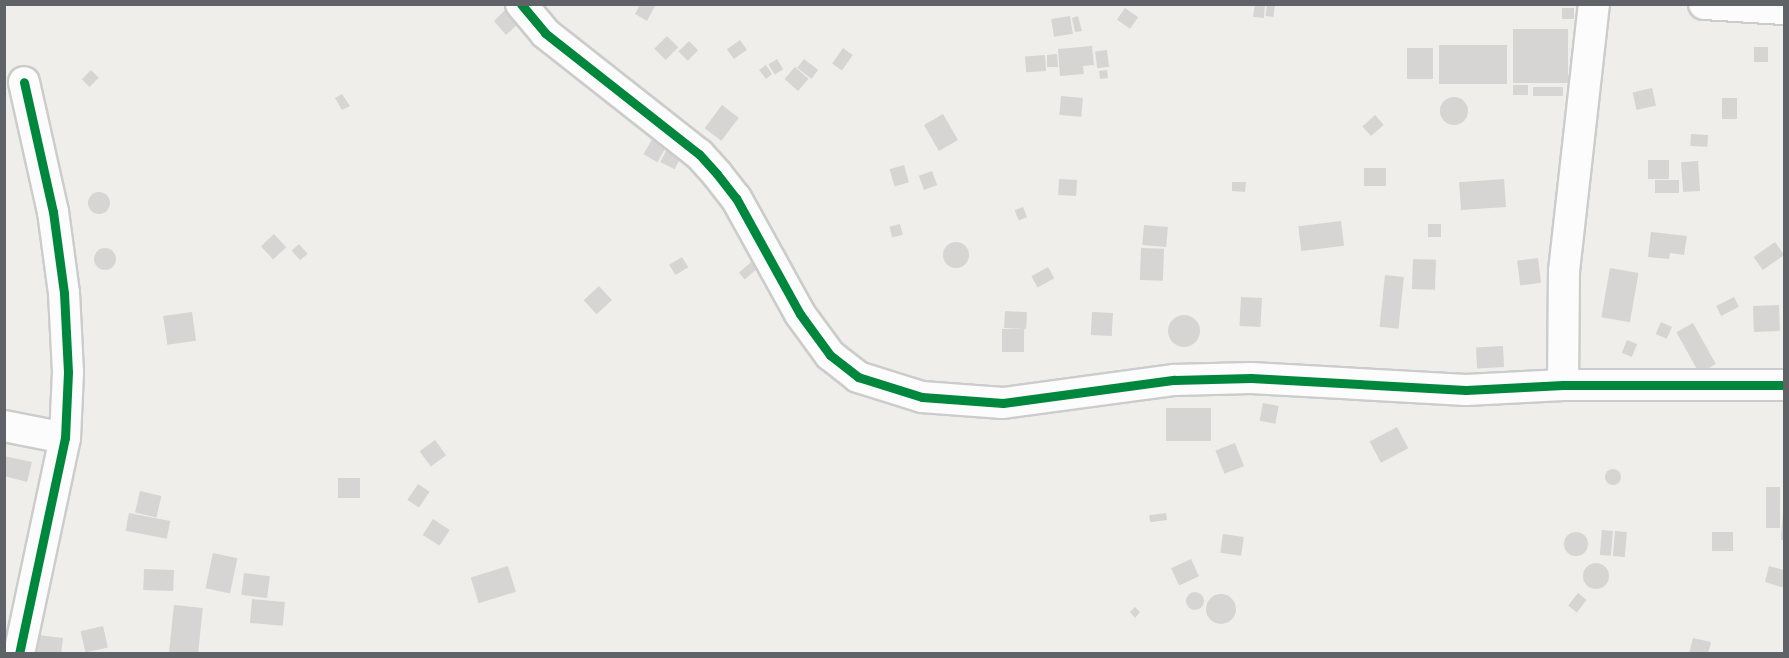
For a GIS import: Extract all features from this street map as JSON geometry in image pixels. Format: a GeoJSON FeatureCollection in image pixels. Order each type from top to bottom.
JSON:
{"type":"FeatureCollection","features":[{"type":"Feature","properties":{"kind":"street"},"geometry":{"type":"LineString","coordinates":[[521,4],[545,33],[705,161],[736,198],[800,314],[830,355],[858,377],[922,398],[1003,403],[1174,380],[1251,378],[1466,390],[1563,385],[1785,386]]}},
{"type":"Feature","properties":{"kind":"street"},"geometry":{"type":"LineString","coordinates":[[1563,385],[1564,271],[1594,4]]}},
{"type":"Feature","properties":{"kind":"street"},"geometry":{"type":"LineString","coordinates":[[1704,4],[1785,9]]}},
{"type":"Feature","properties":{"kind":"street"},"geometry":{"type":"LineString","coordinates":[[19,654],[65,438],[68,372],[64,293],[53,212],[24,82]]}},
{"type":"Feature","properties":{"kind":"street"},"geometry":{"type":"LineString","coordinates":[[4,426],[65,438]]}},
{"type":"Feature","properties":{"kind":"building"},"geometry":{"type":"Polygon","coordinates":[[[640,4],[656,4],[647,21],[635,14],[640,4]]]}},
{"type":"Feature","properties":{"kind":"building"},"geometry":{"type":"Polygon","coordinates":[[[1255,4],[1265,4],[1264,18],[1253,17],[1255,4]]]}},
{"type":"Feature","properties":{"kind":"building"},"geometry":{"type":"Polygon","coordinates":[[[1267,4],[1275,5],[1273,17],[1266,16],[1267,4]]]}},
{"type":"Feature","properties":{"kind":"building"},"geometry":{"type":"Polygon","coordinates":[[[508,7],[520,22],[506,35],[494,21],[508,7]]]}},
{"type":"Feature","properties":{"kind":"building"},"geometry":{"type":"Polygon","coordinates":[[[1125,8],[1138,17],[1130,29],[1117,19],[1125,8]]]}},
{"type":"Feature","properties":{"kind":"building"},"geometry":{"type":"Polygon","coordinates":[[[1562,8],[1574,8],[1574,19],[1562,19],[1562,8]]]}},
{"type":"Feature","properties":{"kind":"building"},"geometry":{"type":"Polygon","coordinates":[[[1070,16],[1073,34],[1054,37],[1051,19],[1070,16]]]}},
{"type":"Feature","properties":{"kind":"building"},"geometry":{"type":"Polygon","coordinates":[[[1078,16],[1082,31],[1075,32],[1072,18],[1078,16]]]}},
{"type":"Feature","properties":{"kind":"building"},"geometry":{"type":"Polygon","coordinates":[[[1513,29],[1568,29],[1568,83],[1513,83],[1513,29]]]}},
{"type":"Feature","properties":{"kind":"building"},"geometry":{"type":"Polygon","coordinates":[[[667,36],[678,47],[666,60],[654,49],[667,36]]]}},
{"type":"Feature","properties":{"kind":"building"},"geometry":{"type":"Polygon","coordinates":[[[740,40],[747,50],[734,59],[727,49],[740,40]]]}},
{"type":"Feature","properties":{"kind":"building"},"geometry":{"type":"Polygon","coordinates":[[[689,41],[698,50],[688,61],[678,52],[689,41]]]}},
{"type":"Feature","properties":{"kind":"building"},"geometry":{"type":"Polygon","coordinates":[[[1439,45],[1507,45],[1507,84],[1439,84],[1439,45]]]}},
{"type":"Feature","properties":{"kind":"building"},"geometry":{"type":"Polygon","coordinates":[[[1092,46],[1094,65],[1083,66],[1084,74],[1060,76],[1058,49],[1092,46]]]}},
{"type":"Feature","properties":{"kind":"building"},"geometry":{"type":"Polygon","coordinates":[[[1754,47],[1768,47],[1768,62],[1754,62],[1754,47]]]}},
{"type":"Feature","properties":{"kind":"building"},"geometry":{"type":"Polygon","coordinates":[[[843,48],[853,55],[842,70],[832,64],[843,48]]]}},
{"type":"Feature","properties":{"kind":"building"},"geometry":{"type":"Polygon","coordinates":[[[1407,48],[1433,48],[1433,79],[1407,79],[1407,48]]]}},
{"type":"Feature","properties":{"kind":"building"},"geometry":{"type":"Polygon","coordinates":[[[1107,50],[1109,67],[1097,68],[1095,51],[1107,50]]]}},
{"type":"Feature","properties":{"kind":"building"},"geometry":{"type":"Polygon","coordinates":[[[1057,54],[1058,67],[1047,67],[1047,55],[1057,54]]]}},
{"type":"Feature","properties":{"kind":"building"},"geometry":{"type":"Polygon","coordinates":[[[1045,55],[1046,71],[1026,72],[1025,56],[1045,55]]]}},
{"type":"Feature","properties":{"kind":"building"},"geometry":{"type":"Polygon","coordinates":[[[777,59],[783,69],[775,74],[768,64],[777,59]]]}},
{"type":"Feature","properties":{"kind":"building"},"geometry":{"type":"Polygon","coordinates":[[[804,59],[818,70],[811,79],[797,68],[804,59]]]}},
{"type":"Feature","properties":{"kind":"building"},"geometry":{"type":"Polygon","coordinates":[[[766,65],[772,74],[766,79],[759,70],[766,65]]]}},
{"type":"Feature","properties":{"kind":"building"},"geometry":{"type":"Polygon","coordinates":[[[795,67],[809,79],[798,91],[785,79],[795,67]]]}},
{"type":"Feature","properties":{"kind":"building"},"geometry":{"type":"Polygon","coordinates":[[[91,70],[99,78],[90,87],[82,79],[91,70]]]}},
{"type":"Feature","properties":{"kind":"building"},"geometry":{"type":"Polygon","coordinates":[[[1107,70],[1108,78],[1100,79],[1099,71],[1107,70]]]}},
{"type":"Feature","properties":{"kind":"building"},"geometry":{"type":"Polygon","coordinates":[[[1513,85],[1528,85],[1528,95],[1513,95],[1513,85]]]}},
{"type":"Feature","properties":{"kind":"building"},"geometry":{"type":"Polygon","coordinates":[[[1533,87],[1563,87],[1563,96],[1533,96],[1533,87]]]}},
{"type":"Feature","properties":{"kind":"building"},"geometry":{"type":"Polygon","coordinates":[[[1652,88],[1656,106],[1637,110],[1633,92],[1652,88]]]}},
{"type":"Feature","properties":{"kind":"building"},"geometry":{"type":"Polygon","coordinates":[[[342,94],[350,106],[342,110],[335,98],[342,94]]]}},
{"type":"Feature","properties":{"kind":"building"},"geometry":{"type":"Polygon","coordinates":[[[1061,96],[1083,98],[1081,117],[1059,115],[1061,96]]]}},
{"type":"Feature","properties":{"kind":"building"},"geometry":{"type":"Polygon","coordinates":[[[1454,97],[1464,101],[1468,111],[1464,121],[1454,125],[1444,121],[1440,111],[1444,101],[1454,97]]]}},
{"type":"Feature","properties":{"kind":"building"},"geometry":{"type":"Polygon","coordinates":[[[1722,98],[1737,98],[1737,119],[1722,119],[1722,98]]]}},
{"type":"Feature","properties":{"kind":"building"},"geometry":{"type":"Polygon","coordinates":[[[722,105],[739,118],[721,141],[705,128],[722,105]]]}},
{"type":"Feature","properties":{"kind":"building"},"geometry":{"type":"Polygon","coordinates":[[[943,114],[958,140],[939,151],[924,125],[943,114]]]}},
{"type":"Feature","properties":{"kind":"building"},"geometry":{"type":"Polygon","coordinates":[[[1375,115],[1384,125],[1371,136],[1362,126],[1375,115]]]}},
{"type":"Feature","properties":{"kind":"building"},"geometry":{"type":"Polygon","coordinates":[[[1691,134],[1708,135],[1707,147],[1690,146],[1691,134]]]}},
{"type":"Feature","properties":{"kind":"building"},"geometry":{"type":"Polygon","coordinates":[[[654,136],[668,144],[657,162],[644,154],[654,136]]]}},
{"type":"Feature","properties":{"kind":"building"},"geometry":{"type":"Polygon","coordinates":[[[669,145],[683,152],[675,169],[660,162],[669,145]]]}},
{"type":"Feature","properties":{"kind":"building"},"geometry":{"type":"Polygon","coordinates":[[[1648,160],[1669,160],[1669,179],[1648,179],[1648,160]]]}},
{"type":"Feature","properties":{"kind":"building"},"geometry":{"type":"Polygon","coordinates":[[[1698,161],[1700,191],[1683,192],[1681,162],[1698,161]]]}},
{"type":"Feature","properties":{"kind":"building"},"geometry":{"type":"Polygon","coordinates":[[[904,165],[909,182],[895,186],[890,169],[904,165]]]}},
{"type":"Feature","properties":{"kind":"building"},"geometry":{"type":"Polygon","coordinates":[[[1364,168],[1386,168],[1386,186],[1364,186],[1364,168]]]}},
{"type":"Feature","properties":{"kind":"building"},"geometry":{"type":"Polygon","coordinates":[[[932,171],[937,185],[924,190],[919,176],[932,171]]]}},
{"type":"Feature","properties":{"kind":"building"},"geometry":{"type":"Polygon","coordinates":[[[1059,179],[1077,180],[1076,196],[1058,195],[1059,179]]]}},
{"type":"Feature","properties":{"kind":"building"},"geometry":{"type":"Polygon","coordinates":[[[1504,179],[1506,207],[1461,210],[1459,182],[1504,179]]]}},
{"type":"Feature","properties":{"kind":"building"},"geometry":{"type":"Polygon","coordinates":[[[1655,180],[1679,180],[1679,193],[1655,193],[1655,180]]]}},
{"type":"Feature","properties":{"kind":"building"},"geometry":{"type":"Polygon","coordinates":[[[1232,182],[1246,182],[1245,192],[1232,191],[1232,182]]]}},
{"type":"Feature","properties":{"kind":"building"},"geometry":{"type":"Polygon","coordinates":[[[99,192],[107,195],[110,203],[107,211],[99,214],[91,211],[88,203],[91,195],[99,192]]]}},
{"type":"Feature","properties":{"kind":"building"},"geometry":{"type":"Polygon","coordinates":[[[1023,207],[1027,217],[1019,221],[1015,210],[1023,207]]]}},
{"type":"Feature","properties":{"kind":"building"},"geometry":{"type":"Polygon","coordinates":[[[1341,221],[1344,246],[1301,251],[1298,226],[1341,221]]]}},
{"type":"Feature","properties":{"kind":"building"},"geometry":{"type":"Polygon","coordinates":[[[900,224],[903,235],[892,237],[889,227],[900,224]]]}},
{"type":"Feature","properties":{"kind":"building"},"geometry":{"type":"Polygon","coordinates":[[[1428,224],[1441,224],[1441,237],[1428,237],[1428,224]]]}},
{"type":"Feature","properties":{"kind":"building"},"geometry":{"type":"Polygon","coordinates":[[[1144,225],[1168,227],[1166,247],[1142,245],[1144,225]]]}},
{"type":"Feature","properties":{"kind":"building"},"geometry":{"type":"Polygon","coordinates":[[[1651,232],[1687,236],[1684,255],[1670,253],[1669,259],[1648,257],[1651,232]]]}},
{"type":"Feature","properties":{"kind":"building"},"geometry":{"type":"Polygon","coordinates":[[[274,234],[286,247],[273,259],[261,246],[274,234]]]}},
{"type":"Feature","properties":{"kind":"building"},"geometry":{"type":"Polygon","coordinates":[[[956,242],[965,246],[969,255],[965,264],[956,268],[947,264],[943,255],[947,246],[956,242]]]}},
{"type":"Feature","properties":{"kind":"building"},"geometry":{"type":"Polygon","coordinates":[[[1775,242],[1784,255],[1763,270],[1754,257],[1775,242]]]}},
{"type":"Feature","properties":{"kind":"building"},"geometry":{"type":"Polygon","coordinates":[[[299,244],[308,254],[300,260],[292,251],[299,244]]]}},
{"type":"Feature","properties":{"kind":"building"},"geometry":{"type":"Polygon","coordinates":[[[105,248],[113,251],[116,259],[113,267],[105,270],[97,267],[94,259],[97,251],[105,248]]]}},
{"type":"Feature","properties":{"kind":"building"},"geometry":{"type":"Polygon","coordinates":[[[1141,248],[1164,249],[1163,281],[1140,280],[1141,248]]]}},
{"type":"Feature","properties":{"kind":"building"},"geometry":{"type":"Polygon","coordinates":[[[682,257],[688,267],[675,275],[669,265],[682,257]]]}},
{"type":"Feature","properties":{"kind":"building"},"geometry":{"type":"Polygon","coordinates":[[[757,257],[763,264],[745,280],[739,273],[757,257]]]}},
{"type":"Feature","properties":{"kind":"building"},"geometry":{"type":"Polygon","coordinates":[[[1538,258],[1541,283],[1520,285],[1517,261],[1538,258]]]}},
{"type":"Feature","properties":{"kind":"building"},"geometry":{"type":"Polygon","coordinates":[[[1413,259],[1436,260],[1435,290],[1412,289],[1413,259]]]}},
{"type":"Feature","properties":{"kind":"building"},"geometry":{"type":"Polygon","coordinates":[[[1048,267],[1054,278],[1038,288],[1031,276],[1048,267]]]}},
{"type":"Feature","properties":{"kind":"building"},"geometry":{"type":"Polygon","coordinates":[[[1610,268],[1639,273],[1630,322],[1601,317],[1610,268]]]}},
{"type":"Feature","properties":{"kind":"building"},"geometry":{"type":"Polygon","coordinates":[[[1385,275],[1404,277],[1398,329],[1380,327],[1385,275]]]}},
{"type":"Feature","properties":{"kind":"building"},"geometry":{"type":"Polygon","coordinates":[[[599,286],[612,300],[597,314],[584,300],[599,286]]]}},
{"type":"Feature","properties":{"kind":"building"},"geometry":{"type":"Polygon","coordinates":[[[1241,297],[1262,298],[1260,327],[1239,326],[1241,297]]]}},
{"type":"Feature","properties":{"kind":"building"},"geometry":{"type":"Polygon","coordinates":[[[1734,297],[1739,307],[1721,316],[1716,306],[1734,297]]]}},
{"type":"Feature","properties":{"kind":"building"},"geometry":{"type":"Polygon","coordinates":[[[1779,305],[1780,331],[1754,332],[1753,306],[1779,305]]]}},
{"type":"Feature","properties":{"kind":"building"},"geometry":{"type":"Polygon","coordinates":[[[1005,311],[1027,312],[1026,329],[1004,328],[1005,311]]]}},
{"type":"Feature","properties":{"kind":"building"},"geometry":{"type":"Polygon","coordinates":[[[192,312],[196,341],[167,345],[163,316],[192,312]]]}},
{"type":"Feature","properties":{"kind":"building"},"geometry":{"type":"Polygon","coordinates":[[[1092,312],[1113,313],[1112,336],[1091,335],[1092,312]]]}},
{"type":"Feature","properties":{"kind":"building"},"geometry":{"type":"Polygon","coordinates":[[[1184,315],[1195,320],[1200,331],[1195,342],[1184,347],[1173,342],[1168,331],[1173,320],[1184,315]]]}},
{"type":"Feature","properties":{"kind":"building"},"geometry":{"type":"Polygon","coordinates":[[[1661,322],[1672,327],[1667,339],[1656,334],[1661,322]]]}},
{"type":"Feature","properties":{"kind":"building"},"geometry":{"type":"Polygon","coordinates":[[[1693,323],[1716,364],[1699,373],[1676,332],[1693,323]]]}},
{"type":"Feature","properties":{"kind":"building"},"geometry":{"type":"Polygon","coordinates":[[[1002,329],[1024,329],[1024,352],[1002,352],[1002,329]]]}},
{"type":"Feature","properties":{"kind":"building"},"geometry":{"type":"Polygon","coordinates":[[[1627,340],[1637,344],[1632,357],[1622,353],[1627,340]]]}},
{"type":"Feature","properties":{"kind":"building"},"geometry":{"type":"Polygon","coordinates":[[[1503,346],[1504,367],[1477,368],[1476,347],[1503,346]]]}},
{"type":"Feature","properties":{"kind":"building"},"geometry":{"type":"Polygon","coordinates":[[[1263,403],[1279,406],[1275,424],[1260,421],[1263,403]]]}},
{"type":"Feature","properties":{"kind":"building"},"geometry":{"type":"Polygon","coordinates":[[[1166,408],[1211,408],[1211,441],[1166,441],[1166,408]]]}},
{"type":"Feature","properties":{"kind":"building"},"geometry":{"type":"Polygon","coordinates":[[[1397,427],[1408,448],[1381,463],[1370,442],[1397,427]]]}},
{"type":"Feature","properties":{"kind":"building"},"geometry":{"type":"Polygon","coordinates":[[[435,440],[446,455],[431,467],[420,451],[435,440]]]}},
{"type":"Feature","properties":{"kind":"building"},"geometry":{"type":"Polygon","coordinates":[[[1235,443],[1244,466],[1224,474],[1215,451],[1235,443]]]}},
{"type":"Feature","properties":{"kind":"building"},"geometry":{"type":"Polygon","coordinates":[[[4,456],[32,462],[27,482],[4,476],[4,456]]]}},
{"type":"Feature","properties":{"kind":"building"},"geometry":{"type":"Polygon","coordinates":[[[1610,469],[1616,469],[1621,477],[1619,483],[1610,485],[1605,480],[1605,474],[1610,469]]]}},
{"type":"Feature","properties":{"kind":"building"},"geometry":{"type":"Polygon","coordinates":[[[338,478],[360,478],[360,498],[338,498],[338,478]]]}},
{"type":"Feature","properties":{"kind":"building"},"geometry":{"type":"Polygon","coordinates":[[[418,484],[430,492],[419,508],[407,500],[418,484]]]}},
{"type":"Feature","properties":{"kind":"building"},"geometry":{"type":"Polygon","coordinates":[[[1766,487],[1780,487],[1780,528],[1766,528],[1766,487]]]}},
{"type":"Feature","properties":{"kind":"building"},"geometry":{"type":"Polygon","coordinates":[[[140,491],[161,496],[156,517],[135,512],[140,491]]]}},
{"type":"Feature","properties":{"kind":"building"},"geometry":{"type":"Polygon","coordinates":[[[1783,509],[1784,540],[1781,540],[1783,509]]]}},
{"type":"Feature","properties":{"kind":"building"},"geometry":{"type":"Polygon","coordinates":[[[129,513],[170,521],[167,539],[126,531],[129,513]]]}},
{"type":"Feature","properties":{"kind":"building"},"geometry":{"type":"Polygon","coordinates":[[[1166,513],[1167,520],[1150,522],[1149,515],[1166,513]]]}},
{"type":"Feature","properties":{"kind":"building"},"geometry":{"type":"Polygon","coordinates":[[[433,519],[450,530],[439,546],[423,535],[433,519]]]}},
{"type":"Feature","properties":{"kind":"building"},"geometry":{"type":"Polygon","coordinates":[[[1602,530],[1613,531],[1611,556],[1600,555],[1602,530]]]}},
{"type":"Feature","properties":{"kind":"building"},"geometry":{"type":"Polygon","coordinates":[[[1615,531],[1627,532],[1625,557],[1613,556],[1615,531]]]}},
{"type":"Feature","properties":{"kind":"building"},"geometry":{"type":"Polygon","coordinates":[[[1576,532],[1584,536],[1588,544],[1584,552],[1576,556],[1568,552],[1564,544],[1568,536],[1576,532]]]}},
{"type":"Feature","properties":{"kind":"building"},"geometry":{"type":"Polygon","coordinates":[[[1712,532],[1733,532],[1733,551],[1712,551],[1712,532]]]}},
{"type":"Feature","properties":{"kind":"building"},"geometry":{"type":"Polygon","coordinates":[[[1223,534],[1244,537],[1241,556],[1220,553],[1223,534]]]}},
{"type":"Feature","properties":{"kind":"building"},"geometry":{"type":"Polygon","coordinates":[[[213,553],[237,558],[230,593],[206,588],[213,553]]]}},
{"type":"Feature","properties":{"kind":"building"},"geometry":{"type":"Polygon","coordinates":[[[1191,559],[1199,576],[1179,586],[1171,568],[1191,559]]]}},
{"type":"Feature","properties":{"kind":"building"},"geometry":{"type":"Polygon","coordinates":[[[1596,563],[1605,567],[1609,576],[1605,585],[1596,589],[1587,585],[1583,576],[1587,567],[1596,563]]]}},
{"type":"Feature","properties":{"kind":"building"},"geometry":{"type":"Polygon","coordinates":[[[508,566],[516,592],[479,603],[471,577],[508,566]]]}},
{"type":"Feature","properties":{"kind":"building"},"geometry":{"type":"Polygon","coordinates":[[[1769,566],[1784,570],[1784,588],[1765,582],[1769,566]]]}},
{"type":"Feature","properties":{"kind":"building"},"geometry":{"type":"Polygon","coordinates":[[[144,569],[174,570],[173,591],[143,590],[144,569]]]}},
{"type":"Feature","properties":{"kind":"building"},"geometry":{"type":"Polygon","coordinates":[[[244,573],[270,576],[267,598],[241,595],[244,573]]]}},
{"type":"Feature","properties":{"kind":"building"},"geometry":{"type":"Polygon","coordinates":[[[1195,592],[1201,595],[1204,601],[1201,607],[1195,610],[1189,607],[1186,601],[1189,595],[1195,592]]]}},
{"type":"Feature","properties":{"kind":"building"},"geometry":{"type":"Polygon","coordinates":[[[1578,593],[1587,600],[1577,612],[1568,606],[1578,593]]]}},
{"type":"Feature","properties":{"kind":"building"},"geometry":{"type":"Polygon","coordinates":[[[1221,594],[1232,598],[1236,609],[1232,620],[1221,624],[1210,620],[1206,609],[1210,598],[1221,594]]]}},
{"type":"Feature","properties":{"kind":"building"},"geometry":{"type":"Polygon","coordinates":[[[252,599],[285,602],[283,626],[250,623],[252,599]]]}},
{"type":"Feature","properties":{"kind":"building"},"geometry":{"type":"Polygon","coordinates":[[[174,605],[203,608],[198,654],[169,654],[174,605]]]}},
{"type":"Feature","properties":{"kind":"building"},"geometry":{"type":"Polygon","coordinates":[[[1135,607],[1140,612],[1135,618],[1130,612],[1135,607]]]}},
{"type":"Feature","properties":{"kind":"building"},"geometry":{"type":"Polygon","coordinates":[[[103,626],[108,647],[86,653],[81,631],[103,626]]]}},
{"type":"Feature","properties":{"kind":"building"},"geometry":{"type":"Polygon","coordinates":[[[37,635],[63,638],[61,654],[35,654],[37,635]]]}},
{"type":"Feature","properties":{"kind":"building"},"geometry":{"type":"Polygon","coordinates":[[[1693,638],[1711,642],[1708,654],[1689,654],[1693,638]]]}},
{"type":"Feature","properties":{"kind":"cycle path"},"geometry":{"type":"LineString","coordinates":[[521,4],[545,33],[699,154],[717,174],[736,198],[800,314],[830,355],[858,377],[922,397],[1003,403],[1174,380],[1251,378],[1466,390],[1563,385],[1784,385]]}},
{"type":"Feature","properties":{"kind":"cycle path"},"geometry":{"type":"LineString","coordinates":[[19,654],[65,438],[68,372],[64,293],[53,212],[24,82]]}}]}
